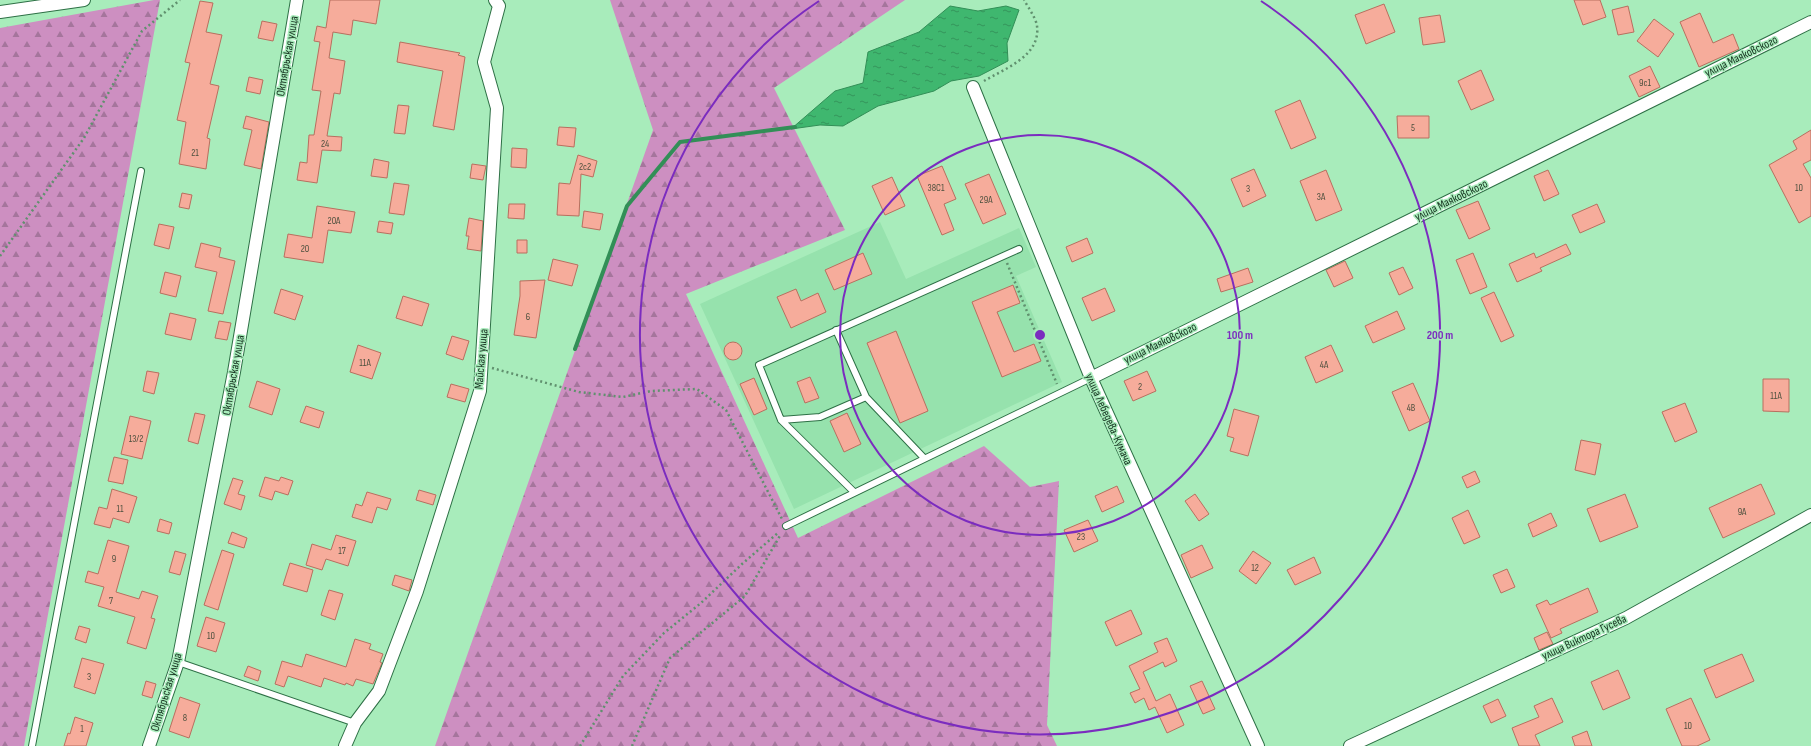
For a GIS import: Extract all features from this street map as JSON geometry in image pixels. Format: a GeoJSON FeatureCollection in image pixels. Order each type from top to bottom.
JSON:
{"type":"FeatureCollection","features":[{"type":"Feature","properties":{"kind":"street"},"geometry":{"type":"LineString","coordinates":[[0,12],[84,0]]}},
{"type":"Feature","properties":{"kind":"street","name":"Октябрьская улица"},"geometry":{"type":"LineString","coordinates":[[149,746],[178,662],[234,372],[297,0]]}},
{"type":"Feature","properties":{"kind":"street","name":"Майская улица"},"geometry":{"type":"LineString","coordinates":[[345,746],[355,723],[379,691],[417,592],[480,391],[497,108],[484,62],[499,6],[495,0]]}},
{"type":"Feature","properties":{"kind":"street","name":"улица Маяковского"},"geometry":{"type":"LineString","coordinates":[[1090,378],[1811,22]]}},
{"type":"Feature","properties":{"kind":"street","name":"улица Лебедева-Кумача"},"geometry":{"type":"LineString","coordinates":[[973,87],[1090,378],[1258,746]]}},
{"type":"Feature","properties":{"kind":"street","name":"улица Виктора Гусева"},"geometry":{"type":"LineString","coordinates":[[1350,746],[1626,618],[1811,515]]}},
{"type":"Feature","properties":{"kind":"lane"},"geometry":{"type":"LineString","coordinates":[[32,746],[141,171]]}},
{"type":"Feature","properties":{"kind":"lane"},"geometry":{"type":"LineString","coordinates":[[854,492],[781,420],[759,365],[1019,249]]}},
{"type":"Feature","properties":{"kind":"lane"},"geometry":{"type":"LineString","coordinates":[[836,330],[866,397],[924,458]]}},
{"type":"Feature","properties":{"kind":"lane"},"geometry":{"type":"LineString","coordinates":[[786,526],[1090,378]]}},
{"type":"Feature","properties":{"kind":"lane"},"geometry":{"type":"LineString","coordinates":[[781,420],[820,417],[866,397]]}},
{"type":"Feature","properties":{"kind":"lane"},"geometry":{"type":"LineString","coordinates":[[178,662],[355,723]]}},
{"type":"Feature","properties":{"kind":"path"},"geometry":{"type":"LineString","coordinates":[[0,256],[84,138],[142,32],[180,0]]}},
{"type":"Feature","properties":{"kind":"path"},"geometry":{"type":"LineString","coordinates":[[973,87],[1025,56],[1035,42],[1037,25],[1024,0]]}},
{"type":"Feature","properties":{"kind":"path"},"geometry":{"type":"LineString","coordinates":[[1004,256],[1061,392]]}},
{"type":"Feature","properties":{"kind":"path"},"geometry":{"type":"LineString","coordinates":[[481,365],[579,392],[623,397],[651,391],[696,389],[726,410],[786,526]]}},
{"type":"Feature","properties":{"kind":"path"},"geometry":{"type":"LineString","coordinates":[[580,746],[623,676],[664,633],[701,603],[742,564],[786,526]]}},
{"type":"Feature","properties":{"kind":"path"},"geometry":{"type":"LineString","coordinates":[[632,746],[670,658],[745,596],[786,526]]}},
{"type":"Feature","properties":{"kind":"shaded area"},"geometry":{"type":"Polygon","coordinates":[[[880,222],[906,279],[1019,228],[1036,267],[1016,276],[1062,382],[794,509],[700,304],[880,222]]]}},
{"type":"Feature","properties":{"kind":"green space"},"geometry":{"type":"Polygon","coordinates":[[[160,0],[24,746],[0,746],[0,28],[160,0]]]}},
{"type":"Feature","properties":{"kind":"green space"},"geometry":{"type":"Polygon","coordinates":[[[610,0],[905,0],[774,88],[845,230],[686,294],[798,538],[984,446],[1030,487],[1059,481],[1047,725],[1057,746],[435,746],[653,130],[610,0]]]}},
{"type":"Feature","properties":{"kind":"water"},"geometry":{"type":"Polygon","coordinates":[[[950,6],[978,11],[1006,6],[1019,10],[1007,43],[1008,61],[979,76],[951,81],[934,91],[878,106],[843,126],[820,125],[791,129],[835,91],[863,83],[868,52],[919,32],[950,6]]]}},
{"type":"Feature","properties":{"kind":"building"},"geometry":{"type":"Polygon","coordinates":[[[330,0],[380,0],[376,24],[353,20],[351,35],[333,32],[329,58],[345,61],[340,94],[334,93],[327,136],[342,137],[341,151],[322,150],[317,183],[297,180],[300,162],[307,163],[309,135],[314,135],[321,91],[312,90],[320,42],[314,41],[317,26],[326,28],[330,0]]]}},
{"type":"Feature","properties":{"kind":"building"},"geometry":{"type":"Polygon","coordinates":[[[1574,0],[1600,0],[1606,17],[1583,25],[1574,0]]]}},
{"type":"Feature","properties":{"kind":"building"},"geometry":{"type":"Polygon","coordinates":[[[200,1],[213,3],[206,32],[222,35],[210,84],[219,86],[207,138],[210,139],[206,169],[179,164],[186,122],[177,120],[190,63],[185,62],[200,1]]]}},
{"type":"Feature","properties":{"kind":"building"},"geometry":{"type":"Polygon","coordinates":[[[1384,4],[1395,32],[1366,44],[1355,15],[1384,4]]]}},
{"type":"Feature","properties":{"kind":"building"},"geometry":{"type":"Polygon","coordinates":[[[1628,6],[1634,32],[1618,35],[1612,10],[1628,6]]]}},
{"type":"Feature","properties":{"kind":"building"},"geometry":{"type":"Polygon","coordinates":[[[1700,13],[1713,43],[1733,34],[1739,49],[1699,67],[1680,22],[1700,13]]]}},
{"type":"Feature","properties":{"kind":"building"},"geometry":{"type":"Polygon","coordinates":[[[1440,15],[1445,42],[1423,45],[1419,18],[1440,15]]]}},
{"type":"Feature","properties":{"kind":"building"},"geometry":{"type":"Polygon","coordinates":[[[1654,19],[1674,34],[1658,57],[1637,41],[1654,19]]]}},
{"type":"Feature","properties":{"kind":"building"},"geometry":{"type":"Polygon","coordinates":[[[262,21],[277,24],[273,41],[258,38],[262,21]]]}},
{"type":"Feature","properties":{"kind":"building"},"geometry":{"type":"Polygon","coordinates":[[[400,42],[460,53],[458,55],[465,57],[454,130],[433,126],[443,71],[397,62],[400,42]]]}},
{"type":"Feature","properties":{"kind":"building"},"geometry":{"type":"Polygon","coordinates":[[[1650,66],[1660,87],[1639,97],[1629,76],[1650,66]]]}},
{"type":"Feature","properties":{"kind":"building"},"geometry":{"type":"Polygon","coordinates":[[[1481,70],[1494,100],[1471,110],[1458,81],[1481,70]]]}},
{"type":"Feature","properties":{"kind":"building"},"geometry":{"type":"Polygon","coordinates":[[[249,77],[263,80],[260,94],[246,91],[249,77]]]}},
{"type":"Feature","properties":{"kind":"building"},"geometry":{"type":"Polygon","coordinates":[[[1300,100],[1316,138],[1291,149],[1275,111],[1300,100]]]}},
{"type":"Feature","properties":{"kind":"building"},"geometry":{"type":"Polygon","coordinates":[[[398,105],[409,106],[405,134],[394,133],[398,105]]]}},
{"type":"Feature","properties":{"kind":"building"},"geometry":{"type":"Polygon","coordinates":[[[246,116],[269,122],[261,169],[244,165],[252,130],[243,128],[246,116]]]}},
{"type":"Feature","properties":{"kind":"building"},"geometry":{"type":"Polygon","coordinates":[[[1397,116],[1429,116],[1429,138],[1398,138],[1397,116]]]}},
{"type":"Feature","properties":{"kind":"building"},"geometry":{"type":"Polygon","coordinates":[[[559,127],[576,128],[574,147],[557,145],[559,127]]]}},
{"type":"Feature","properties":{"kind":"building"},"geometry":{"type":"Polygon","coordinates":[[[1811,130],[1811,160],[1803,164],[1811,178],[1811,216],[1799,223],[1769,165],[1797,149],[1793,141],[1811,130]]]}},
{"type":"Feature","properties":{"kind":"building"},"geometry":{"type":"Polygon","coordinates":[[[512,148],[527,149],[526,168],[511,167],[512,148]]]}},
{"type":"Feature","properties":{"kind":"building"},"geometry":{"type":"Polygon","coordinates":[[[578,155],[597,161],[593,177],[581,174],[579,216],[557,215],[559,183],[570,184],[578,155]]]}},
{"type":"Feature","properties":{"kind":"building"},"geometry":{"type":"Polygon","coordinates":[[[374,159],[389,162],[387,178],[371,176],[374,159]]]}},
{"type":"Feature","properties":{"kind":"building"},"geometry":{"type":"Polygon","coordinates":[[[472,164],[486,166],[483,180],[470,178],[472,164]]]}},
{"type":"Feature","properties":{"kind":"building"},"geometry":{"type":"Polygon","coordinates":[[[942,166],[956,199],[944,204],[954,230],[942,235],[917,176],[942,166]]]}},
{"type":"Feature","properties":{"kind":"building"},"geometry":{"type":"Polygon","coordinates":[[[1254,169],[1266,196],[1243,207],[1231,179],[1254,169]]]}},
{"type":"Feature","properties":{"kind":"building"},"geometry":{"type":"Polygon","coordinates":[[[1326,170],[1342,210],[1316,221],[1300,181],[1326,170]]]}},
{"type":"Feature","properties":{"kind":"building"},"geometry":{"type":"Polygon","coordinates":[[[1548,170],[1559,194],[1544,201],[1534,176],[1548,170]]]}},
{"type":"Feature","properties":{"kind":"building"},"geometry":{"type":"Polygon","coordinates":[[[989,174],[1006,214],[983,224],[965,184],[989,174]]]}},
{"type":"Feature","properties":{"kind":"building"},"geometry":{"type":"Polygon","coordinates":[[[892,177],[905,206],[885,215],[872,186],[892,177]]]}},
{"type":"Feature","properties":{"kind":"building"},"geometry":{"type":"Polygon","coordinates":[[[394,183],[409,185],[404,215],[389,213],[394,183]]]}},
{"type":"Feature","properties":{"kind":"building"},"geometry":{"type":"Polygon","coordinates":[[[182,193],[192,195],[189,209],[179,207],[182,193]]]}},
{"type":"Feature","properties":{"kind":"building"},"geometry":{"type":"Polygon","coordinates":[[[1478,201],[1490,229],[1469,239],[1456,210],[1478,201]]]}},
{"type":"Feature","properties":{"kind":"building"},"geometry":{"type":"Polygon","coordinates":[[[509,204],[525,204],[524,219],[508,218],[509,204]]]}},
{"type":"Feature","properties":{"kind":"building"},"geometry":{"type":"Polygon","coordinates":[[[1597,204],[1605,222],[1580,233],[1572,215],[1597,204]]]}},
{"type":"Feature","properties":{"kind":"building"},"geometry":{"type":"Polygon","coordinates":[[[317,206],[355,212],[351,233],[328,230],[323,263],[284,257],[288,234],[312,238],[317,206]]]}},
{"type":"Feature","properties":{"kind":"building"},"geometry":{"type":"Polygon","coordinates":[[[584,211],[603,214],[600,230],[582,227],[584,211]]]}},
{"type":"Feature","properties":{"kind":"building"},"geometry":{"type":"Polygon","coordinates":[[[469,218],[483,221],[481,251],[467,249],[469,236],[466,236],[469,218]]]}},
{"type":"Feature","properties":{"kind":"building"},"geometry":{"type":"Polygon","coordinates":[[[379,221],[393,223],[391,234],[377,232],[379,221]]]}},
{"type":"Feature","properties":{"kind":"building"},"geometry":{"type":"Polygon","coordinates":[[[159,224],[174,227],[169,249],[154,245],[159,224]]]}},
{"type":"Feature","properties":{"kind":"building"},"geometry":{"type":"Polygon","coordinates":[[[1087,238],[1093,253],[1072,262],[1066,247],[1087,238]]]}},
{"type":"Feature","properties":{"kind":"building"},"geometry":{"type":"Polygon","coordinates":[[[517,240],[527,240],[527,253],[517,253],[517,240]]]}},
{"type":"Feature","properties":{"kind":"building"},"geometry":{"type":"Polygon","coordinates":[[[201,243],[221,248],[219,257],[235,261],[223,314],[208,311],[217,272],[195,267],[201,243]]]}},
{"type":"Feature","properties":{"kind":"building"},"geometry":{"type":"Polygon","coordinates":[[[1566,244],[1571,254],[1540,268],[1542,271],[1517,282],[1509,264],[1534,253],[1536,258],[1566,244]]]}},
{"type":"Feature","properties":{"kind":"building"},"geometry":{"type":"Polygon","coordinates":[[[863,253],[872,274],[834,290],[825,270],[863,253]]]}},
{"type":"Feature","properties":{"kind":"building"},"geometry":{"type":"Polygon","coordinates":[[[1473,253],[1487,287],[1470,294],[1456,260],[1473,253]]]}},
{"type":"Feature","properties":{"kind":"building"},"geometry":{"type":"Polygon","coordinates":[[[553,259],[578,265],[572,286],[548,280],[553,259]]]}},
{"type":"Feature","properties":{"kind":"building"},"geometry":{"type":"Polygon","coordinates":[[[1345,261],[1353,278],[1334,287],[1326,270],[1345,261]]]}},
{"type":"Feature","properties":{"kind":"building"},"geometry":{"type":"Polygon","coordinates":[[[1403,267],[1413,288],[1399,295],[1389,273],[1403,267]]]}},
{"type":"Feature","properties":{"kind":"building"},"geometry":{"type":"Polygon","coordinates":[[[1248,268],[1253,282],[1221,292],[1217,279],[1248,268]]]}},
{"type":"Feature","properties":{"kind":"building"},"geometry":{"type":"Polygon","coordinates":[[[165,272],[181,276],[176,297],[160,293],[165,272]]]}},
{"type":"Feature","properties":{"kind":"building"},"geometry":{"type":"Polygon","coordinates":[[[545,280],[536,338],[514,335],[520,296],[520,281],[545,280]]]}},
{"type":"Feature","properties":{"kind":"building"},"geometry":{"type":"Polygon","coordinates":[[[1013,285],[1020,303],[997,312],[1014,352],[1034,344],[1041,361],[1002,377],[972,302],[1013,285]]]}},
{"type":"Feature","properties":{"kind":"building"},"geometry":{"type":"Polygon","coordinates":[[[1105,288],[1115,311],[1092,321],[1082,298],[1105,288]]]}},
{"type":"Feature","properties":{"kind":"building"},"geometry":{"type":"Polygon","coordinates":[[[281,289],[303,296],[295,320],[274,313],[281,289]]]}},
{"type":"Feature","properties":{"kind":"building"},"geometry":{"type":"Polygon","coordinates":[[[796,289],[801,301],[818,293],[826,312],[791,328],[777,297],[796,289]]]}},
{"type":"Feature","properties":{"kind":"building"},"geometry":{"type":"Polygon","coordinates":[[[1494,292],[1514,336],[1501,342],[1481,298],[1494,292]]]}},
{"type":"Feature","properties":{"kind":"building"},"geometry":{"type":"Polygon","coordinates":[[[403,296],[429,304],[422,326],[396,318],[403,296]]]}},
{"type":"Feature","properties":{"kind":"building"},"geometry":{"type":"Polygon","coordinates":[[[1397,311],[1405,329],[1373,343],[1365,326],[1397,311]]]}},
{"type":"Feature","properties":{"kind":"building"},"geometry":{"type":"Polygon","coordinates":[[[170,313],[196,319],[191,340],[165,334],[170,313]]]}},
{"type":"Feature","properties":{"kind":"building"},"geometry":{"type":"Polygon","coordinates":[[[219,321],[231,323],[227,340],[215,338],[219,321]]]}},
{"type":"Feature","properties":{"kind":"building"},"geometry":{"type":"Polygon","coordinates":[[[896,331],[928,411],[900,423],[867,343],[896,331]]]}},
{"type":"Feature","properties":{"kind":"building"},"geometry":{"type":"Polygon","coordinates":[[[452,336],[469,341],[463,360],[446,354],[452,336]]]}},
{"type":"Feature","properties":{"kind":"building"},"geometry":{"type":"Polygon","coordinates":[[[733,342],[739,345],[742,351],[739,357],[733,360],[727,357],[724,351],[727,345],[733,342]]]}},
{"type":"Feature","properties":{"kind":"building"},"geometry":{"type":"Polygon","coordinates":[[[358,345],[381,353],[372,379],[350,372],[358,345]]]}},
{"type":"Feature","properties":{"kind":"building"},"geometry":{"type":"Polygon","coordinates":[[[1331,345],[1343,371],[1316,383],[1305,357],[1331,345]]]}},
{"type":"Feature","properties":{"kind":"building"},"geometry":{"type":"Polygon","coordinates":[[[147,371],[159,373],[154,394],[143,391],[147,371]]]}},
{"type":"Feature","properties":{"kind":"building"},"geometry":{"type":"Polygon","coordinates":[[[1147,371],[1156,391],[1133,401],[1124,381],[1147,371]]]}},
{"type":"Feature","properties":{"kind":"building"},"geometry":{"type":"Polygon","coordinates":[[[810,377],[819,398],[805,403],[797,382],[810,377]]]}},
{"type":"Feature","properties":{"kind":"building"},"geometry":{"type":"Polygon","coordinates":[[[754,378],[767,409],[754,415],[740,384],[754,378]]]}},
{"type":"Feature","properties":{"kind":"building"},"geometry":{"type":"Polygon","coordinates":[[[1763,379],[1789,379],[1789,412],[1763,411],[1763,379]]]}},
{"type":"Feature","properties":{"kind":"building"},"geometry":{"type":"Polygon","coordinates":[[[257,381],[280,389],[272,415],[249,407],[257,381]]]}},
{"type":"Feature","properties":{"kind":"building"},"geometry":{"type":"Polygon","coordinates":[[[1413,383],[1430,421],[1409,431],[1392,392],[1413,383]]]}},
{"type":"Feature","properties":{"kind":"building"},"geometry":{"type":"Polygon","coordinates":[[[451,384],[469,389],[465,402],[447,397],[451,384]]]}},
{"type":"Feature","properties":{"kind":"building"},"geometry":{"type":"Polygon","coordinates":[[[1685,403],[1697,432],[1675,442],[1662,412],[1685,403]]]}},
{"type":"Feature","properties":{"kind":"building"},"geometry":{"type":"Polygon","coordinates":[[[306,406],[324,412],[319,428],[300,422],[306,406]]]}},
{"type":"Feature","properties":{"kind":"building"},"geometry":{"type":"Polygon","coordinates":[[[1234,409],[1259,416],[1248,456],[1230,451],[1234,438],[1227,436],[1234,409]]]}},
{"type":"Feature","properties":{"kind":"building"},"geometry":{"type":"Polygon","coordinates":[[[195,413],[205,415],[198,444],[188,441],[195,413]]]}},
{"type":"Feature","properties":{"kind":"building"},"geometry":{"type":"Polygon","coordinates":[[[847,413],[861,444],[844,452],[830,421],[847,413]]]}},
{"type":"Feature","properties":{"kind":"building"},"geometry":{"type":"Polygon","coordinates":[[[130,416],[151,421],[142,459],[121,454],[130,416]]]}},
{"type":"Feature","properties":{"kind":"building"},"geometry":{"type":"Polygon","coordinates":[[[1581,440],[1601,444],[1595,475],[1575,470],[1581,440]]]}},
{"type":"Feature","properties":{"kind":"building"},"geometry":{"type":"Polygon","coordinates":[[[114,457],[128,460],[123,484],[108,481],[114,457]]]}},
{"type":"Feature","properties":{"kind":"building"},"geometry":{"type":"Polygon","coordinates":[[[1475,471],[1480,482],[1467,488],[1462,477],[1475,471]]]}},
{"type":"Feature","properties":{"kind":"building"},"geometry":{"type":"Polygon","coordinates":[[[265,477],[279,481],[281,477],[293,481],[288,495],[275,491],[272,500],[259,496],[265,477]]]}},
{"type":"Feature","properties":{"kind":"building"},"geometry":{"type":"Polygon","coordinates":[[[233,478],[243,481],[238,494],[245,496],[241,510],[224,504],[233,478]]]}},
{"type":"Feature","properties":{"kind":"building"},"geometry":{"type":"Polygon","coordinates":[[[1761,484],[1775,514],[1723,538],[1709,508],[1761,484]]]}},
{"type":"Feature","properties":{"kind":"building"},"geometry":{"type":"Polygon","coordinates":[[[1117,486],[1124,502],[1102,512],[1095,496],[1117,486]]]}},
{"type":"Feature","properties":{"kind":"building"},"geometry":{"type":"Polygon","coordinates":[[[112,489],[137,497],[129,523],[113,518],[110,528],[94,524],[99,507],[107,509],[112,489]]]}},
{"type":"Feature","properties":{"kind":"building"},"geometry":{"type":"Polygon","coordinates":[[[419,490],[436,495],[433,505],[416,500],[419,490]]]}},
{"type":"Feature","properties":{"kind":"building"},"geometry":{"type":"Polygon","coordinates":[[[367,492],[391,499],[387,510],[377,507],[372,523],[352,517],[356,504],[362,506],[367,492]]]}},
{"type":"Feature","properties":{"kind":"building"},"geometry":{"type":"Polygon","coordinates":[[[1195,494],[1209,514],[1199,521],[1185,501],[1195,494]]]}},
{"type":"Feature","properties":{"kind":"building"},"geometry":{"type":"Polygon","coordinates":[[[1625,494],[1638,527],[1600,542],[1587,509],[1625,494]]]}},
{"type":"Feature","properties":{"kind":"building"},"geometry":{"type":"Polygon","coordinates":[[[1468,510],[1480,537],[1464,544],[1452,518],[1468,510]]]}},
{"type":"Feature","properties":{"kind":"building"},"geometry":{"type":"Polygon","coordinates":[[[1551,513],[1557,526],[1533,537],[1528,524],[1551,513]]]}},
{"type":"Feature","properties":{"kind":"building"},"geometry":{"type":"Polygon","coordinates":[[[160,519],[172,523],[169,534],[157,531],[160,519]]]}},
{"type":"Feature","properties":{"kind":"building"},"geometry":{"type":"Polygon","coordinates":[[[1088,520],[1098,541],[1074,552],[1064,530],[1088,520]]]}},
{"type":"Feature","properties":{"kind":"building"},"geometry":{"type":"Polygon","coordinates":[[[232,532],[247,538],[244,548],[228,543],[232,532]]]}},
{"type":"Feature","properties":{"kind":"building"},"geometry":{"type":"Polygon","coordinates":[[[336,535],[356,541],[348,566],[326,559],[322,570],[306,565],[312,544],[331,550],[336,535]]]}},
{"type":"Feature","properties":{"kind":"building"},"geometry":{"type":"Polygon","coordinates":[[[108,540],[129,546],[116,592],[139,599],[142,591],[158,596],[151,618],[155,619],[146,649],[127,643],[135,617],[98,606],[104,587],[85,582],[88,571],[98,574],[108,540]]]}},
{"type":"Feature","properties":{"kind":"building"},"geometry":{"type":"Polygon","coordinates":[[[1202,545],[1213,568],[1191,578],[1181,555],[1202,545]]]}},
{"type":"Feature","properties":{"kind":"building"},"geometry":{"type":"Polygon","coordinates":[[[222,550],[234,554],[218,610],[204,605],[222,550]]]}},
{"type":"Feature","properties":{"kind":"building"},"geometry":{"type":"Polygon","coordinates":[[[175,551],[186,554],[180,575],[169,572],[175,551]]]}},
{"type":"Feature","properties":{"kind":"building"},"geometry":{"type":"Polygon","coordinates":[[[1253,551],[1271,563],[1256,584],[1239,571],[1253,551]]]}},
{"type":"Feature","properties":{"kind":"building"},"geometry":{"type":"Polygon","coordinates":[[[1314,557],[1321,573],[1295,585],[1287,570],[1314,557]]]}},
{"type":"Feature","properties":{"kind":"building"},"geometry":{"type":"Polygon","coordinates":[[[290,563],[313,570],[307,592],[283,585],[290,563]]]}},
{"type":"Feature","properties":{"kind":"building"},"geometry":{"type":"Polygon","coordinates":[[[1507,569],[1515,587],[1501,593],[1493,575],[1507,569]]]}},
{"type":"Feature","properties":{"kind":"building"},"geometry":{"type":"Polygon","coordinates":[[[395,575],[412,580],[409,591],[392,585],[395,575]]]}},
{"type":"Feature","properties":{"kind":"building"},"geometry":{"type":"Polygon","coordinates":[[[1588,588],[1598,612],[1560,629],[1562,633],[1551,638],[1536,605],[1547,600],[1550,605],[1588,588]]]}},
{"type":"Feature","properties":{"kind":"building"},"geometry":{"type":"Polygon","coordinates":[[[329,590],[343,594],[335,620],[321,615],[329,590]]]}},
{"type":"Feature","properties":{"kind":"building"},"geometry":{"type":"Polygon","coordinates":[[[1131,610],[1142,634],[1116,646],[1105,622],[1131,610]]]}},
{"type":"Feature","properties":{"kind":"building"},"geometry":{"type":"Polygon","coordinates":[[[206,617],[225,623],[216,652],[197,646],[206,617]]]}},
{"type":"Feature","properties":{"kind":"building"},"geometry":{"type":"Polygon","coordinates":[[[79,626],[90,629],[86,643],[75,639],[79,626]]]}},
{"type":"Feature","properties":{"kind":"building"},"geometry":{"type":"Polygon","coordinates":[[[1547,632],[1553,644],[1539,650],[1534,638],[1547,632]]]}},
{"type":"Feature","properties":{"kind":"building"},"geometry":{"type":"Polygon","coordinates":[[[1167,638],[1177,661],[1165,667],[1163,662],[1143,672],[1156,701],[1170,694],[1184,725],[1167,733],[1155,707],[1149,710],[1144,698],[1135,703],[1130,693],[1140,689],[1129,666],[1158,652],[1154,643],[1167,638]]]}},
{"type":"Feature","properties":{"kind":"building"},"geometry":{"type":"Polygon","coordinates":[[[355,639],[371,644],[369,649],[383,654],[380,662],[382,663],[373,684],[356,679],[353,686],[324,678],[321,687],[288,676],[284,687],[275,684],[282,661],[302,667],[306,654],[346,667],[355,639]]]}},
{"type":"Feature","properties":{"kind":"building"},"geometry":{"type":"Polygon","coordinates":[[[1742,654],[1754,681],[1716,698],[1704,670],[1742,654]]]}},
{"type":"Feature","properties":{"kind":"building"},"geometry":{"type":"Polygon","coordinates":[[[82,658],[104,664],[95,694],[74,687],[82,658]]]}},
{"type":"Feature","properties":{"kind":"building"},"geometry":{"type":"Polygon","coordinates":[[[248,666],[261,671],[258,681],[244,676],[248,666]]]}},
{"type":"Feature","properties":{"kind":"building"},"geometry":{"type":"Polygon","coordinates":[[[1618,670],[1630,698],[1603,710],[1591,682],[1618,670]]]}},
{"type":"Feature","properties":{"kind":"building"},"geometry":{"type":"Polygon","coordinates":[[[146,681],[156,684],[152,698],[142,695],[146,681]]]}},
{"type":"Feature","properties":{"kind":"building"},"geometry":{"type":"Polygon","coordinates":[[[1202,681],[1215,709],[1203,714],[1190,686],[1202,681]]]}},
{"type":"Feature","properties":{"kind":"building"},"geometry":{"type":"Polygon","coordinates":[[[180,697],[200,704],[189,738],[169,731],[180,697]]]}},
{"type":"Feature","properties":{"kind":"building"},"geometry":{"type":"Polygon","coordinates":[[[1552,698],[1563,722],[1535,735],[1540,746],[1519,746],[1512,728],[1539,717],[1534,706],[1552,698]]]}},
{"type":"Feature","properties":{"kind":"building"},"geometry":{"type":"Polygon","coordinates":[[[1691,698],[1710,740],[1697,746],[1682,746],[1666,709],[1691,698]]]}},
{"type":"Feature","properties":{"kind":"building"},"geometry":{"type":"Polygon","coordinates":[[[1498,699],[1506,716],[1491,723],[1483,706],[1498,699]]]}},
{"type":"Feature","properties":{"kind":"building"},"geometry":{"type":"Polygon","coordinates":[[[75,717],[93,723],[86,746],[64,746],[68,733],[70,734],[75,717]]]}},
{"type":"Feature","properties":{"kind":"building"},"geometry":{"type":"Polygon","coordinates":[[[1587,731],[1592,746],[1575,746],[1572,737],[1587,731]]]}},
{"type":"Feature","properties":{"kind":"waterway"},"geometry":{"type":"LineString","coordinates":[[575,349],[627,206],[680,142],[795,127]]}}]}
